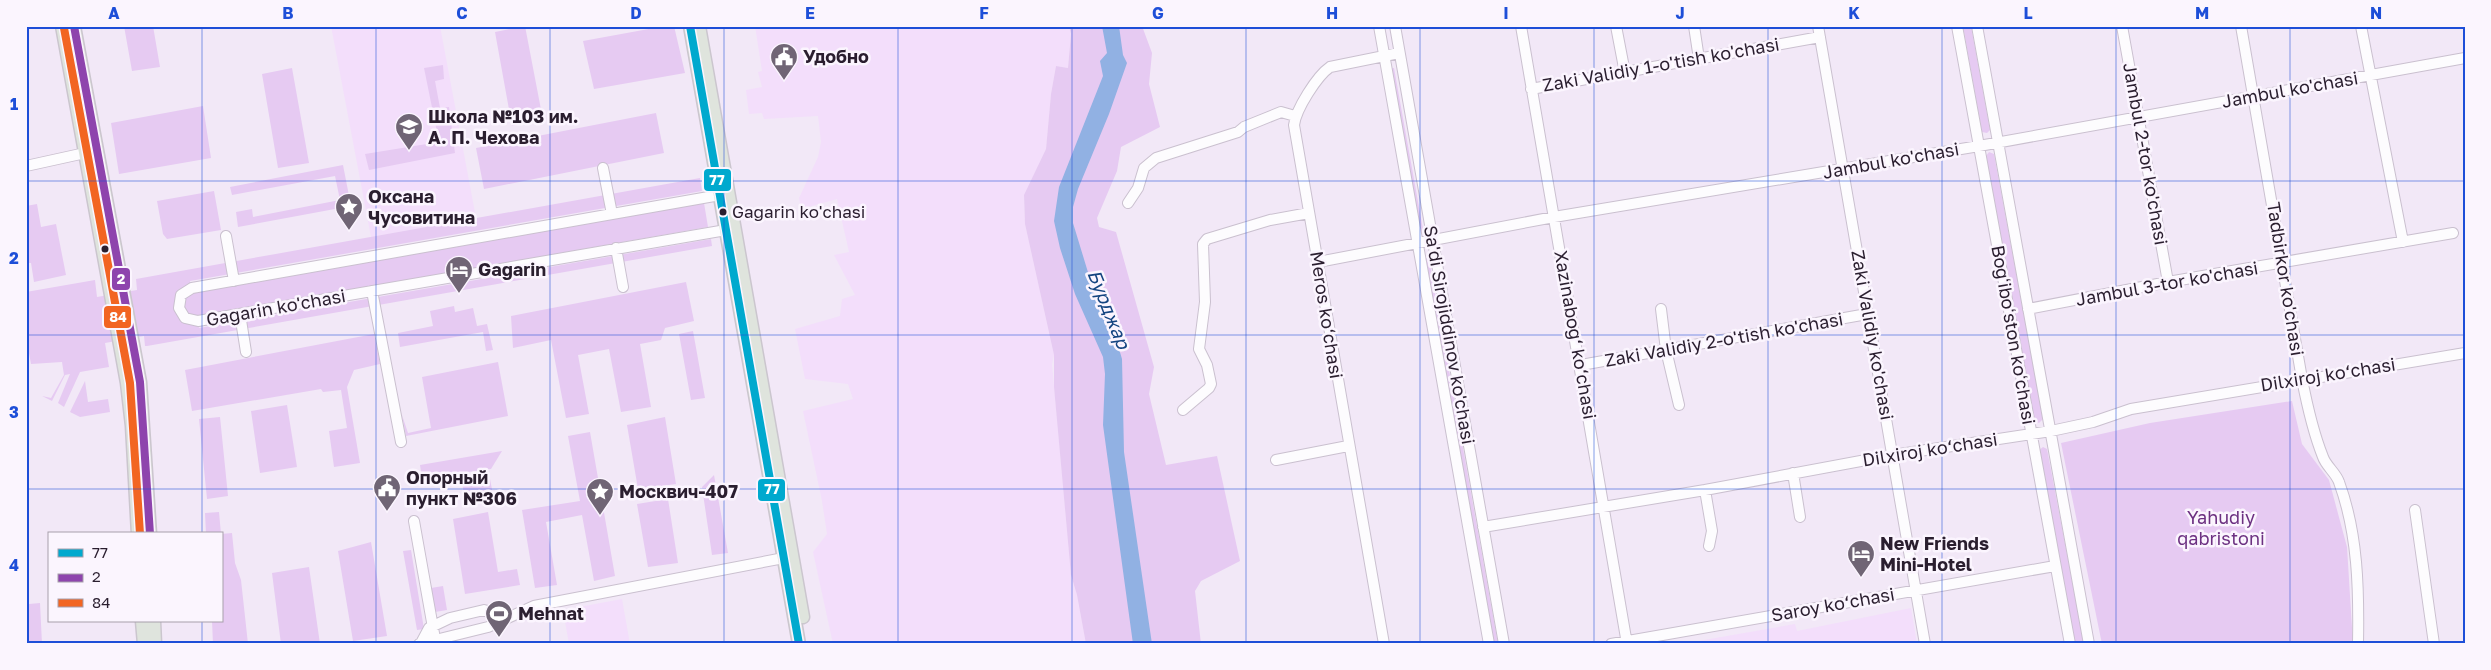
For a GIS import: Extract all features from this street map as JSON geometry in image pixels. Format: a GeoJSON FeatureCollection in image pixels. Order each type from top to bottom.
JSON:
{"type":"FeatureCollection","features":[{"type":"Feature","properties":{"kind":"main road"},"geometry":{"type":"LineString","coordinates":[[62,26],[141,388],[150,532]]}},
{"type":"Feature","properties":{"kind":"main road"},"geometry":{"type":"LineString","coordinates":[[74,26],[90,152],[129,399],[138,532]]}},
{"type":"Feature","properties":{"kind":"main road"},"geometry":{"type":"LineString","coordinates":[[690,26],[731,229],[788,557],[799,644]]}},
{"type":"Feature","properties":{"kind":"main road"},"geometry":{"type":"LineString","coordinates":[[699,26],[724,194]]}},
{"type":"Feature","properties":{"kind":"main road"},"geometry":{"type":"LineString","coordinates":[[788,557],[808,644]]}},
{"type":"Feature","properties":{"kind":"main road"},"geometry":{"type":"LineString","coordinates":[[142,622],[144,644]]}},
{"type":"Feature","properties":{"kind":"main road"},"geometry":{"type":"LineString","coordinates":[[154,622],[155,644]]}},
{"type":"Feature","properties":{"kind":"street","name":"Sa'di Sirojiddinov ko'chasi"},"geometry":{"type":"LineString","coordinates":[[1379,26],[1489,644]]}},
{"type":"Feature","properties":{"kind":"street","name":"Sa'di Sirojiddinov ko'chasi"},"geometry":{"type":"LineString","coordinates":[[1394,26],[1504,644]]}},
{"type":"Feature","properties":{"kind":"street","name":"Xazinabog‘ ko‘chasi"},"geometry":{"type":"LineString","coordinates":[[1521,26],[1627,642]]}},
{"type":"Feature","properties":{"kind":"street"},"geometry":{"type":"LineString","coordinates":[[1616,26],[1624,73]]}},
{"type":"Feature","properties":{"kind":"street"},"geometry":{"type":"LineString","coordinates":[[1694,26],[1699,59]]}},
{"type":"Feature","properties":{"kind":"street","name":"Bogʻiboʻston koʻchasi"},"geometry":{"type":"LineString","coordinates":[[1957,26],[2070,644]]}},
{"type":"Feature","properties":{"kind":"street","name":"Bogʻiboʻston koʻchasi"},"geometry":{"type":"LineString","coordinates":[[1977,26],[2089,644]]}},
{"type":"Feature","properties":{"kind":"street","name":"Jambul 2-tor ko'chasi"},"geometry":{"type":"LineString","coordinates":[[2122,26],[2168,282]]}},
{"type":"Feature","properties":{"kind":"street","name":"Tadbirkor ko'chasi"},"geometry":{"type":"LineString","coordinates":[[2241,26],[2311,423],[2323,459],[2338,480],[2351,523],[2357,560],[2358,644]]}},
{"type":"Feature","properties":{"kind":"street"},"geometry":{"type":"LineString","coordinates":[[2361,26],[2403,242]]}},
{"type":"Feature","properties":{"kind":"street","name":"Zaki Validiy 1-o'tish ko'chasi"},"geometry":{"type":"LineString","coordinates":[[1531,89],[1699,59],[1819,32]]}},
{"type":"Feature","properties":{"kind":"street","name":"Zaki Validiy ko'chasi"},"geometry":{"type":"LineString","coordinates":[[1819,32],[1925,644]]}},
{"type":"Feature","properties":{"kind":"street"},"geometry":{"type":"LineString","coordinates":[[1128,203],[1138,188],[1144,168],[1156,158],[1238,132],[1244,127],[1281,112],[1295,116],[1322,72],[1330,67],[1399,53]]}},
{"type":"Feature","properties":{"kind":"street","name":"Jambul ko'chasi"},"geometry":{"type":"LineString","coordinates":[[1318,262],[1554,217],[1842,170],[2465,58]]}},
{"type":"Feature","properties":{"kind":"street","name":"Meros ko‘chasi"},"geometry":{"type":"LineString","coordinates":[[1295,116],[1294,125],[1348,446],[1384,644]]}},
{"type":"Feature","properties":{"kind":"street"},"geometry":{"type":"LineString","coordinates":[[26,166],[90,152]]}},
{"type":"Feature","properties":{"kind":"street"},"geometry":{"type":"LineString","coordinates":[[603,168],[612,214]]}},
{"type":"Feature","properties":{"kind":"street","name":"Gagarin ko'chasi"},"geometry":{"type":"LineString","coordinates":[[724,194],[188,289],[180,298],[179,308],[185,318],[194,322],[731,229]]}},
{"type":"Feature","properties":{"kind":"street"},"geometry":{"type":"LineString","coordinates":[[1183,410],[1209,388],[1210,384],[1200,349],[1206,302],[1203,244],[1207,239],[1236,230],[1309,213]]}},
{"type":"Feature","properties":{"kind":"street","name":"Jambul 3-tor ko'chasi"},"geometry":{"type":"LineString","coordinates":[[2028,309],[2168,282],[2453,233]]}},
{"type":"Feature","properties":{"kind":"street"},"geometry":{"type":"LineString","coordinates":[[226,236],[234,281]]}},
{"type":"Feature","properties":{"kind":"street"},"geometry":{"type":"LineString","coordinates":[[616,248],[623,287]]}},
{"type":"Feature","properties":{"kind":"street"},"geometry":{"type":"LineString","coordinates":[[372,291],[401,442]]}},
{"type":"Feature","properties":{"kind":"street"},"geometry":{"type":"LineString","coordinates":[[1661,309],[1666,350],[1679,405]]}},
{"type":"Feature","properties":{"kind":"street"},"geometry":{"type":"LineString","coordinates":[[240,314],[246,352]]}},
{"type":"Feature","properties":{"kind":"street","name":"Zaki Validiy 2-o'tish ko'chasi"},"geometry":{"type":"LineString","coordinates":[[1581,366],[1867,314]]}},
{"type":"Feature","properties":{"kind":"street","name":"Dilxiroj ko‘chasi"},"geometry":{"type":"LineString","coordinates":[[1483,527],[1705,490],[1893,455],[2050,431],[2093,422],[2130,409],[2465,353]]}},
{"type":"Feature","properties":{"kind":"street"},"geometry":{"type":"LineString","coordinates":[[1276,460],[1348,446]]}},
{"type":"Feature","properties":{"kind":"street"},"geometry":{"type":"LineString","coordinates":[[1792,473],[1800,517]]}},
{"type":"Feature","properties":{"kind":"street"},"geometry":{"type":"LineString","coordinates":[[1705,490],[1712,531],[1709,546]]}},
{"type":"Feature","properties":{"kind":"street"},"geometry":{"type":"LineString","coordinates":[[2415,510],[2434,644]]}},
{"type":"Feature","properties":{"kind":"street"},"geometry":{"type":"LineString","coordinates":[[414,521],[435,640]]}},
{"type":"Feature","properties":{"kind":"street"},"geometry":{"type":"LineString","coordinates":[[420,643],[488,627],[507,616],[551,602],[788,557]]}},
{"type":"Feature","properties":{"kind":"street","name":"Saroy ko‘chasi"},"geometry":{"type":"LineString","coordinates":[[1611,644],[2055,566]]}},
{"type":"Feature","properties":{"kind":"street"},"geometry":{"type":"LineString","coordinates":[[420,643],[429,628],[450,618],[484,610],[507,616]]}},
{"type":"Feature","properties":{"kind":"street"},"geometry":{"type":"LineString","coordinates":[[484,610],[488,627]]}},
{"type":"Feature","properties":{"kind":"shaded area","name":"Школа №103 им. А. П. Чехова"},"geometry":{"type":"Polygon","coordinates":[[[331,26],[440,26],[476,218],[371,237],[331,26]]]}},
{"type":"Feature","properties":{"kind":"shaded area"},"geometry":{"type":"Polygon","coordinates":[[[755,26],[1069,26],[1071,34],[1068,68],[1056,66],[1051,94],[1046,149],[1024,196],[1025,224],[1054,355],[1052,364],[1071,575],[1077,595],[1086,644],[833,644],[813,552],[827,534],[803,411],[853,399],[848,384],[805,379],[795,329],[840,316],[842,299],[855,295],[834,255],[849,252],[837,199],[801,209],[799,198],[818,157],[821,142],[818,116],[764,119],[762,113],[749,114],[746,90],[762,87],[758,72],[762,71],[755,26]]]}},
{"type":"Feature","properties":{"kind":"shaded area"},"geometry":{"type":"Polygon","coordinates":[[[622,599],[630,644],[569,644],[563,610],[622,599]]]}},
{"type":"Feature","properties":{"kind":"shaded area"},"geometry":{"type":"Polygon","coordinates":[[[1911,608],[1917,644],[1681,644],[1795,624],[1797,631],[1911,608]]]}},
{"type":"Feature","properties":{"kind":"green space"},"geometry":{"type":"Polygon","coordinates":[[[124,26],[153,26],[160,67],[132,71],[124,26]]]}},
{"type":"Feature","properties":{"kind":"green space"},"geometry":{"type":"Polygon","coordinates":[[[525,26],[543,120],[512,126],[495,32],[525,26]]]}},
{"type":"Feature","properties":{"kind":"green space"},"geometry":{"type":"Polygon","coordinates":[[[674,26],[685,73],[594,89],[583,41],[674,26]]]}},
{"type":"Feature","properties":{"kind":"green space"},"geometry":{"type":"Polygon","coordinates":[[[1069,26],[1142,26],[1152,53],[1149,84],[1160,127],[1121,147],[1117,171],[1097,218],[1099,227],[1116,232],[1154,367],[1149,394],[1166,465],[1217,456],[1240,561],[1201,581],[1195,591],[1201,644],[1086,644],[1077,595],[1071,575],[1054,387],[1054,355],[1025,224],[1024,195],[1046,149],[1051,94],[1056,66],[1068,68],[1071,34],[1069,26]]]}},
{"type":"Feature","properties":{"kind":"green space"},"geometry":{"type":"Polygon","coordinates":[[[1963,26],[1971,26],[1990,130],[1987,133],[1982,132],[1963,26]]]}},
{"type":"Feature","properties":{"kind":"green space"},"geometry":{"type":"Polygon","coordinates":[[[443,65],[444,79],[435,81],[440,108],[449,107],[455,153],[369,170],[365,154],[439,142],[424,68],[443,65]]]}},
{"type":"Feature","properties":{"kind":"green space"},"geometry":{"type":"Polygon","coordinates":[[[292,68],[309,163],[278,168],[262,74],[292,68]]]}},
{"type":"Feature","properties":{"kind":"green space"},"geometry":{"type":"Polygon","coordinates":[[[1394,68],[1424,235],[1420,236],[1390,69],[1394,68]]]}},
{"type":"Feature","properties":{"kind":"green space"},"geometry":{"type":"Polygon","coordinates":[[[203,106],[211,158],[119,174],[111,123],[203,106]]]}},
{"type":"Feature","properties":{"kind":"green space"},"geometry":{"type":"Polygon","coordinates":[[[656,113],[664,153],[484,189],[476,148],[656,113]]]}},
{"type":"Feature","properties":{"kind":"green space"},"geometry":{"type":"Polygon","coordinates":[[[1989,152],[1994,154],[2043,419],[2039,423],[2034,421],[1986,156],[1989,152]]]}},
{"type":"Feature","properties":{"kind":"green space"},"geometry":{"type":"Polygon","coordinates":[[[343,165],[351,206],[238,227],[236,212],[252,209],[253,217],[340,200],[335,176],[232,195],[230,187],[343,165]]]}},
{"type":"Feature","properties":{"kind":"green space"},"geometry":{"type":"Polygon","coordinates":[[[700,178],[702,191],[190,281],[192,292],[704,203],[708,227],[197,317],[199,328],[711,239],[712,246],[147,346],[145,346],[144,336],[105,343],[109,367],[80,372],[64,407],[58,403],[70,374],[65,375],[52,401],[42,396],[51,398],[64,375],[62,362],[31,364],[26,337],[26,292],[95,280],[97,297],[137,290],[136,279],[700,178]]]}},
{"type":"Feature","properties":{"kind":"green space"},"geometry":{"type":"Polygon","coordinates":[[[214,191],[221,230],[167,239],[163,234],[157,201],[214,191]]]}},
{"type":"Feature","properties":{"kind":"green space"},"geometry":{"type":"Polygon","coordinates":[[[37,204],[41,227],[56,224],[66,275],[34,282],[31,263],[26,263],[26,206],[37,204]]]}},
{"type":"Feature","properties":{"kind":"green space"},"geometry":{"type":"Polygon","coordinates":[[[1424,258],[1429,258],[1498,644],[1493,644],[1424,258]]]}},
{"type":"Feature","properties":{"kind":"green space"},"geometry":{"type":"Polygon","coordinates":[[[686,282],[694,321],[665,328],[661,340],[640,344],[651,407],[621,412],[609,349],[578,355],[589,414],[566,418],[551,340],[513,348],[511,316],[686,282]]]}},
{"type":"Feature","properties":{"kind":"green space"},"geometry":{"type":"Polygon","coordinates":[[[454,306],[455,312],[473,308],[477,326],[487,324],[493,350],[486,351],[483,332],[400,347],[398,333],[433,326],[430,311],[454,306]]]}},
{"type":"Feature","properties":{"kind":"green space"},"geometry":{"type":"Polygon","coordinates":[[[693,331],[705,398],[691,400],[679,334],[693,331]]]}},
{"type":"Feature","properties":{"kind":"green space"},"geometry":{"type":"Polygon","coordinates":[[[374,334],[380,364],[354,370],[347,387],[360,463],[334,467],[329,431],[347,428],[341,390],[323,392],[321,389],[192,411],[185,370],[374,334]]]}},
{"type":"Feature","properties":{"kind":"green space"},"geometry":{"type":"Polygon","coordinates":[[[498,362],[508,416],[406,436],[402,415],[408,433],[431,428],[422,377],[498,362]]]}},
{"type":"Feature","properties":{"kind":"green space"},"geometry":{"type":"Polygon","coordinates":[[[85,381],[88,402],[108,399],[110,412],[80,417],[70,412],[85,381]]]}},
{"type":"Feature","properties":{"kind":"green space","name":"Yahudiy qabristoni"},"geometry":{"type":"Polygon","coordinates":[[[2292,401],[2302,444],[2329,480],[2347,547],[2353,644],[2102,644],[2061,443],[2150,423],[2292,401]]]}},
{"type":"Feature","properties":{"kind":"green space"},"geometry":{"type":"Polygon","coordinates":[[[287,405],[297,467],[260,473],[251,411],[287,405]]]}},
{"type":"Feature","properties":{"kind":"green space"},"geometry":{"type":"Polygon","coordinates":[[[220,417],[228,496],[207,499],[199,419],[220,417]]]}},
{"type":"Feature","properties":{"kind":"green space"},"geometry":{"type":"Polygon","coordinates":[[[665,417],[676,484],[638,489],[627,425],[665,417]]]}},
{"type":"Feature","properties":{"kind":"green space"},"geometry":{"type":"Polygon","coordinates":[[[590,432],[615,576],[594,581],[582,515],[546,522],[557,585],[535,588],[522,510],[580,501],[568,436],[590,432]]]}},
{"type":"Feature","properties":{"kind":"green space"},"geometry":{"type":"Polygon","coordinates":[[[2043,447],[2047,449],[2084,644],[2074,644],[2038,451],[2043,447]]]}},
{"type":"Feature","properties":{"kind":"green space"},"geometry":{"type":"Polygon","coordinates":[[[502,451],[491,469],[422,478],[420,465],[502,451]]]}},
{"type":"Feature","properties":{"kind":"green space"},"geometry":{"type":"Polygon","coordinates":[[[714,475],[728,553],[712,555],[702,487],[714,475]]]}},
{"type":"Feature","properties":{"kind":"green space"},"geometry":{"type":"Polygon","coordinates":[[[490,479],[494,500],[465,505],[462,481],[490,479]]]}},
{"type":"Feature","properties":{"kind":"green space"},"geometry":{"type":"Polygon","coordinates":[[[668,499],[678,563],[648,567],[637,504],[668,499]]]}},
{"type":"Feature","properties":{"kind":"green space"},"geometry":{"type":"Polygon","coordinates":[[[219,512],[221,532],[206,532],[205,513],[219,512]]]}},
{"type":"Feature","properties":{"kind":"green space"},"geometry":{"type":"Polygon","coordinates":[[[488,512],[498,572],[517,569],[520,585],[465,594],[453,519],[488,512]]]}},
{"type":"Feature","properties":{"kind":"green space"},"geometry":{"type":"Polygon","coordinates":[[[232,533],[235,563],[241,580],[248,644],[213,644],[212,622],[222,622],[222,534],[232,533]]]}},
{"type":"Feature","properties":{"kind":"green space"},"geometry":{"type":"Polygon","coordinates":[[[371,542],[387,636],[353,641],[338,551],[371,542]]]}},
{"type":"Feature","properties":{"kind":"green space"},"geometry":{"type":"Polygon","coordinates":[[[411,550],[424,629],[417,630],[403,551],[411,550]]]}},
{"type":"Feature","properties":{"kind":"green space"},"geometry":{"type":"Polygon","coordinates":[[[309,567],[320,644],[281,644],[272,573],[309,567]]]}},
{"type":"Feature","properties":{"kind":"green space"},"geometry":{"type":"Polygon","coordinates":[[[27,575],[29,604],[40,603],[42,644],[26,644],[27,575]]]}},
{"type":"Feature","properties":{"kind":"green space"},"geometry":{"type":"Polygon","coordinates":[[[443,586],[447,610],[435,612],[431,588],[443,586]]]}},
{"type":"Feature","properties":{"kind":"water","name":"Бурджар"},"geometry":{"type":"Polygon","coordinates":[[[1102,26],[1119,26],[1123,55],[1127,63],[1109,114],[1078,189],[1073,207],[1073,223],[1094,292],[1115,335],[1122,359],[1124,452],[1152,644],[1133,644],[1103,425],[1105,374],[1103,357],[1075,294],[1060,248],[1054,221],[1059,187],[1103,76],[1100,61],[1107,53],[1102,26]]]}},
{"type":"Feature","properties":{"kind":"transit line","name":"2"},"geometry":{"type":"LineString","coordinates":[[74,26],[140,382],[150,532]]}},
{"type":"Feature","properties":{"kind":"transit line","name":"77"},"geometry":{"type":"LineString","coordinates":[[690,26],[799,644]]}},
{"type":"Feature","properties":{"kind":"transit line","name":"84"},"geometry":{"type":"LineString","coordinates":[[64,28],[130,383],[140,532]]}},
{"type":"Feature","properties":{"kind":"place","name":"Удобно"},"geometry":{"type":"Point","coordinates":[784,81]}},
{"type":"Feature","properties":{"kind":"place","name":"Школа №103 им. А. П. Чехова"},"geometry":{"type":"Point","coordinates":[409,151]}},
{"type":"Feature","properties":{"kind":"place","name":"Gagarin ko'chasi"},"geometry":{"type":"Point","coordinates":[723,212]}},
{"type":"Feature","properties":{"kind":"place","name":"Оксана Чусовитина"},"geometry":{"type":"Point","coordinates":[349,231]}},
{"type":"Feature","properties":{"kind":"place","name":"Gagarin"},"geometry":{"type":"Point","coordinates":[459,294]}},
{"type":"Feature","properties":{"kind":"place","name":"Опорный пункт №306"},"geometry":{"type":"Point","coordinates":[387,512]}},
{"type":"Feature","properties":{"kind":"place","name":"Москвич-407"},"geometry":{"type":"Point","coordinates":[600,516]}},
{"type":"Feature","properties":{"kind":"place","name":"New Friends Mini-Hotel"},"geometry":{"type":"Point","coordinates":[1861,578]}},
{"type":"Feature","properties":{"kind":"place","name":"Mehnat"},"geometry":{"type":"Point","coordinates":[499,638]}}]}
